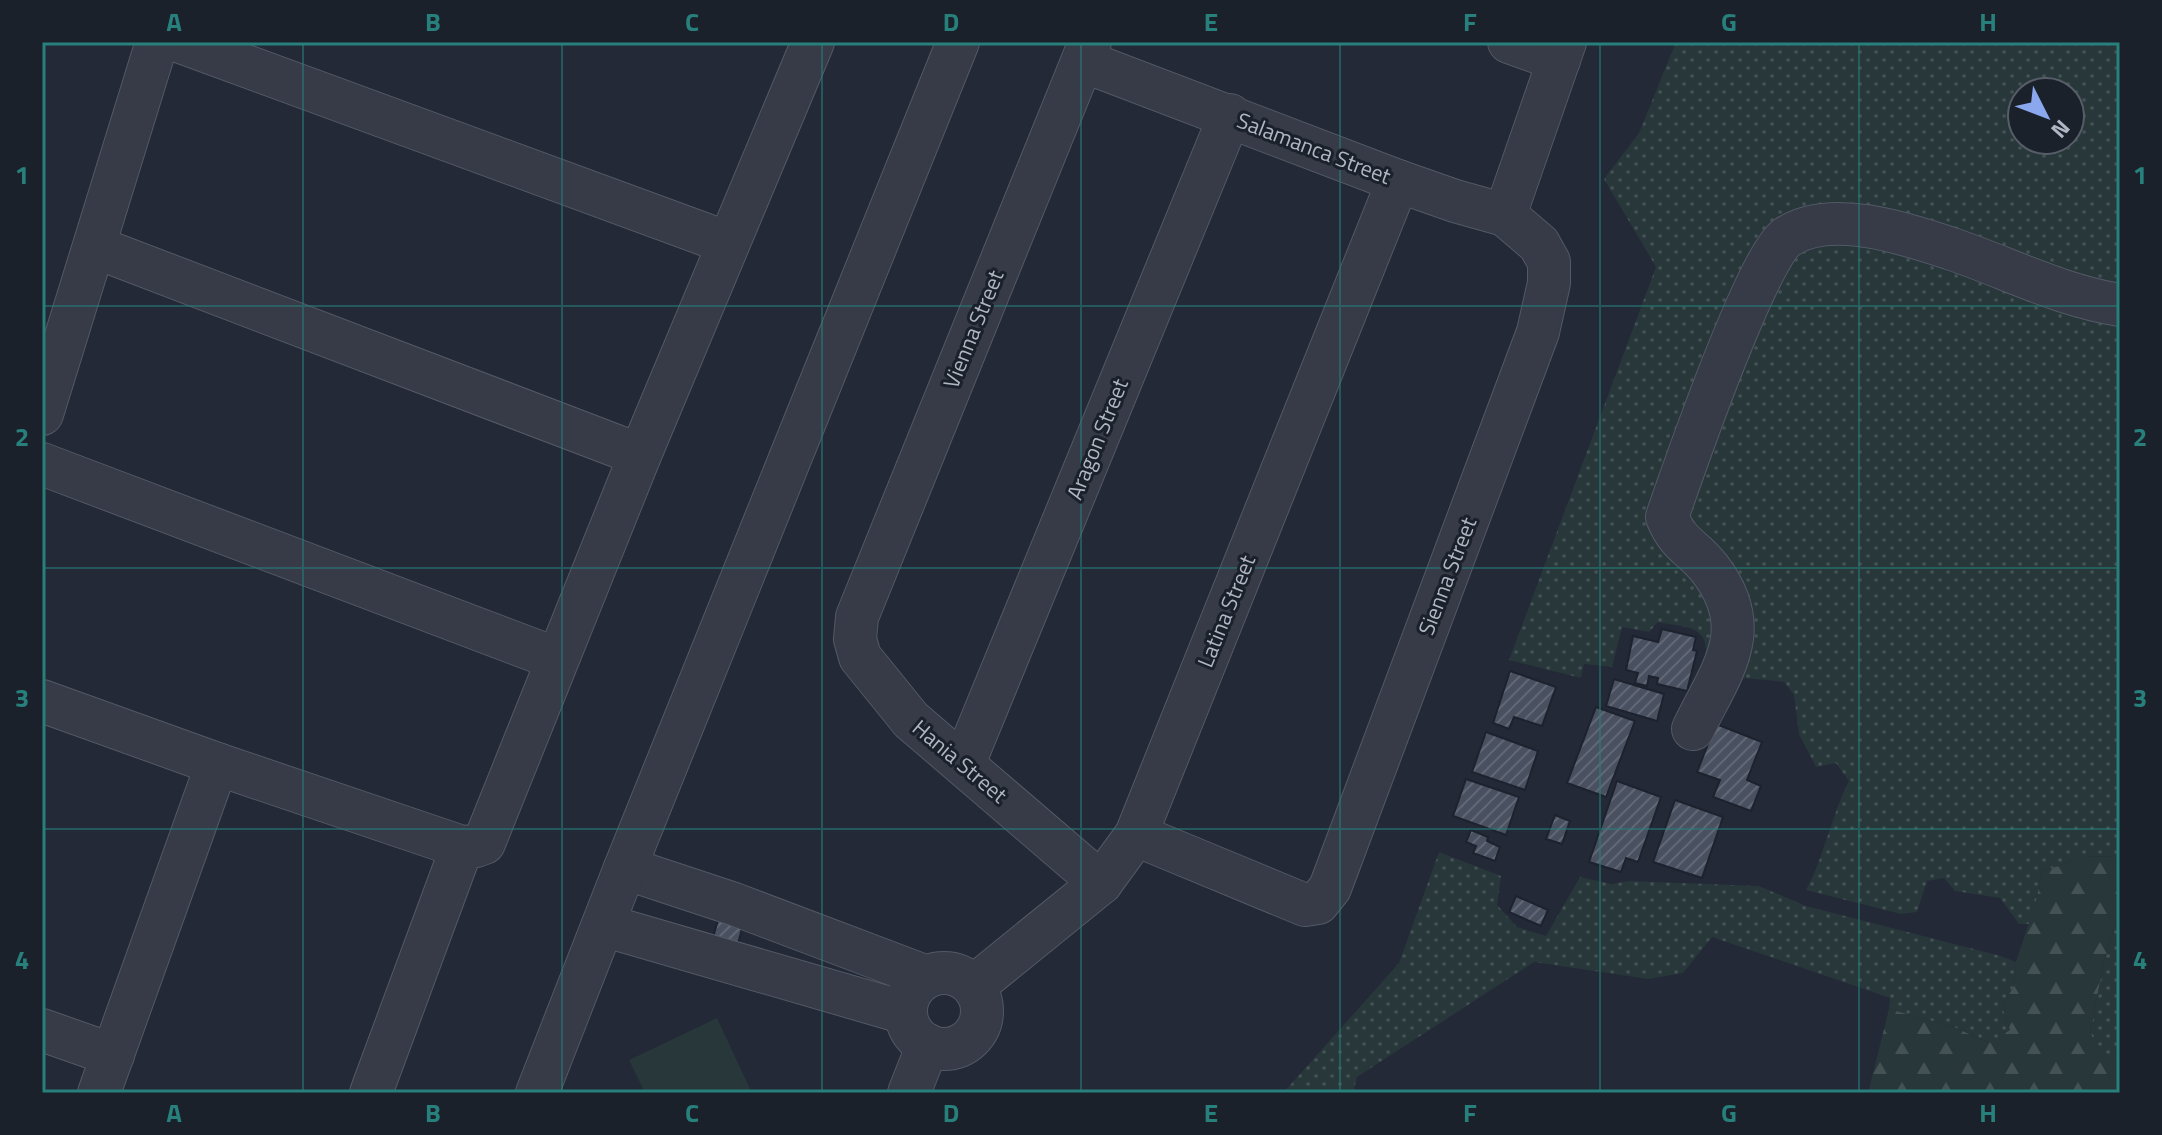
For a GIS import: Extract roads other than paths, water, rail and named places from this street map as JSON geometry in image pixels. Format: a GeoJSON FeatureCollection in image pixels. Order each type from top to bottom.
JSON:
{"type":"FeatureCollection","features":[{"type":"Feature","properties":{"kind":"street"},"geometry":{"type":"LineString","coordinates":[[42,414],[157,42]]}},
{"type":"Feature","properties":{"kind":"street"},"geometry":{"type":"LineString","coordinates":[[181,42],[728,243]]}},
{"type":"Feature","properties":{"kind":"street"},"geometry":{"type":"LineString","coordinates":[[537,1093],[958,42]]}},
{"type":"Feature","properties":{"kind":"street"},"geometry":{"type":"LineString","coordinates":[[1505,215],[1562,51],[1509,42]]}},
{"type":"Feature","properties":{"kind":"street"},"geometry":{"type":"LineString","coordinates":[[42,701],[462,847],[484,843],[807,44]]}},
{"type":"Feature","properties":{"kind":"street","name":"Salamanca Street"},"geometry":{"type":"LineString","coordinates":[[1086,51],[1230,115],[1398,181],[1505,215],[1539,244]]}},
{"type":"Feature","properties":{"kind":"street","name":"Vienna Street"},"geometry":{"type":"LineString","coordinates":[[857,617],[1086,51]]}},
{"type":"Feature","properties":{"kind":"street","name":"Aragon Street"},"geometry":{"type":"LineString","coordinates":[[964,763],[1230,115]]}},
{"type":"Feature","properties":{"kind":"street","name":"Latina Street"},"geometry":{"type":"LineString","coordinates":[[974,986],[1101,883],[1136,835],[1398,181]]}},
{"type":"Feature","properties":{"kind":"street"},"geometry":{"type":"LineString","coordinates":[[1693,729],[1732,648],[1735,629],[1730,604],[1710,569],[1674,535],[1667,517],[1694,440],[1750,302],[1785,238],[1811,226],[1849,224],[1909,235],[2061,290],[2120,305]]}},
{"type":"Feature","properties":{"kind":"street","name":"Sienna Street"},"geometry":{"type":"LineString","coordinates":[[1136,835],[1305,905],[1318,903],[1330,888],[1538,332],[1549,283],[1549,262],[1539,244]]}},
{"type":"Feature","properties":{"kind":"street"},"geometry":{"type":"LineString","coordinates":[[95,247],[640,455]]}},
{"type":"Feature","properties":{"kind":"street"},"geometry":{"type":"LineString","coordinates":[[42,464],[557,659]]}},
{"type":"Feature","properties":{"kind":"street","name":"Hania Street"},"geometry":{"type":"LineString","coordinates":[[857,617],[855,639],[860,657],[911,720],[1101,883]]}},
{"type":"Feature","properties":{"kind":"street"},"geometry":{"type":"LineString","coordinates":[[42,1030],[106,1074],[217,764]]}},
{"type":"Feature","properties":{"kind":"street"},"geometry":{"type":"LineString","coordinates":[[371,1093],[462,847]]}},
{"type":"Feature","properties":{"kind":"street"},"geometry":{"type":"LineString","coordinates":[[625,868],[774,919],[927,977]]}},
{"type":"Feature","properties":{"kind":"street"},"geometry":{"type":"LineString","coordinates":[[671,944],[690,889]]}},
{"type":"Feature","properties":{"kind":"street"},"geometry":{"type":"LineString","coordinates":[[759,969],[774,919]]}},
{"type":"Feature","properties":{"kind":"street"},"geometry":{"type":"LineString","coordinates":[[603,925],[759,969],[917,1029],[953,1048],[975,1033],[983,1010],[974,986],[964,978],[952,973],[939,973],[916,985],[910,996],[917,1029],[909,1093]]}}]}
